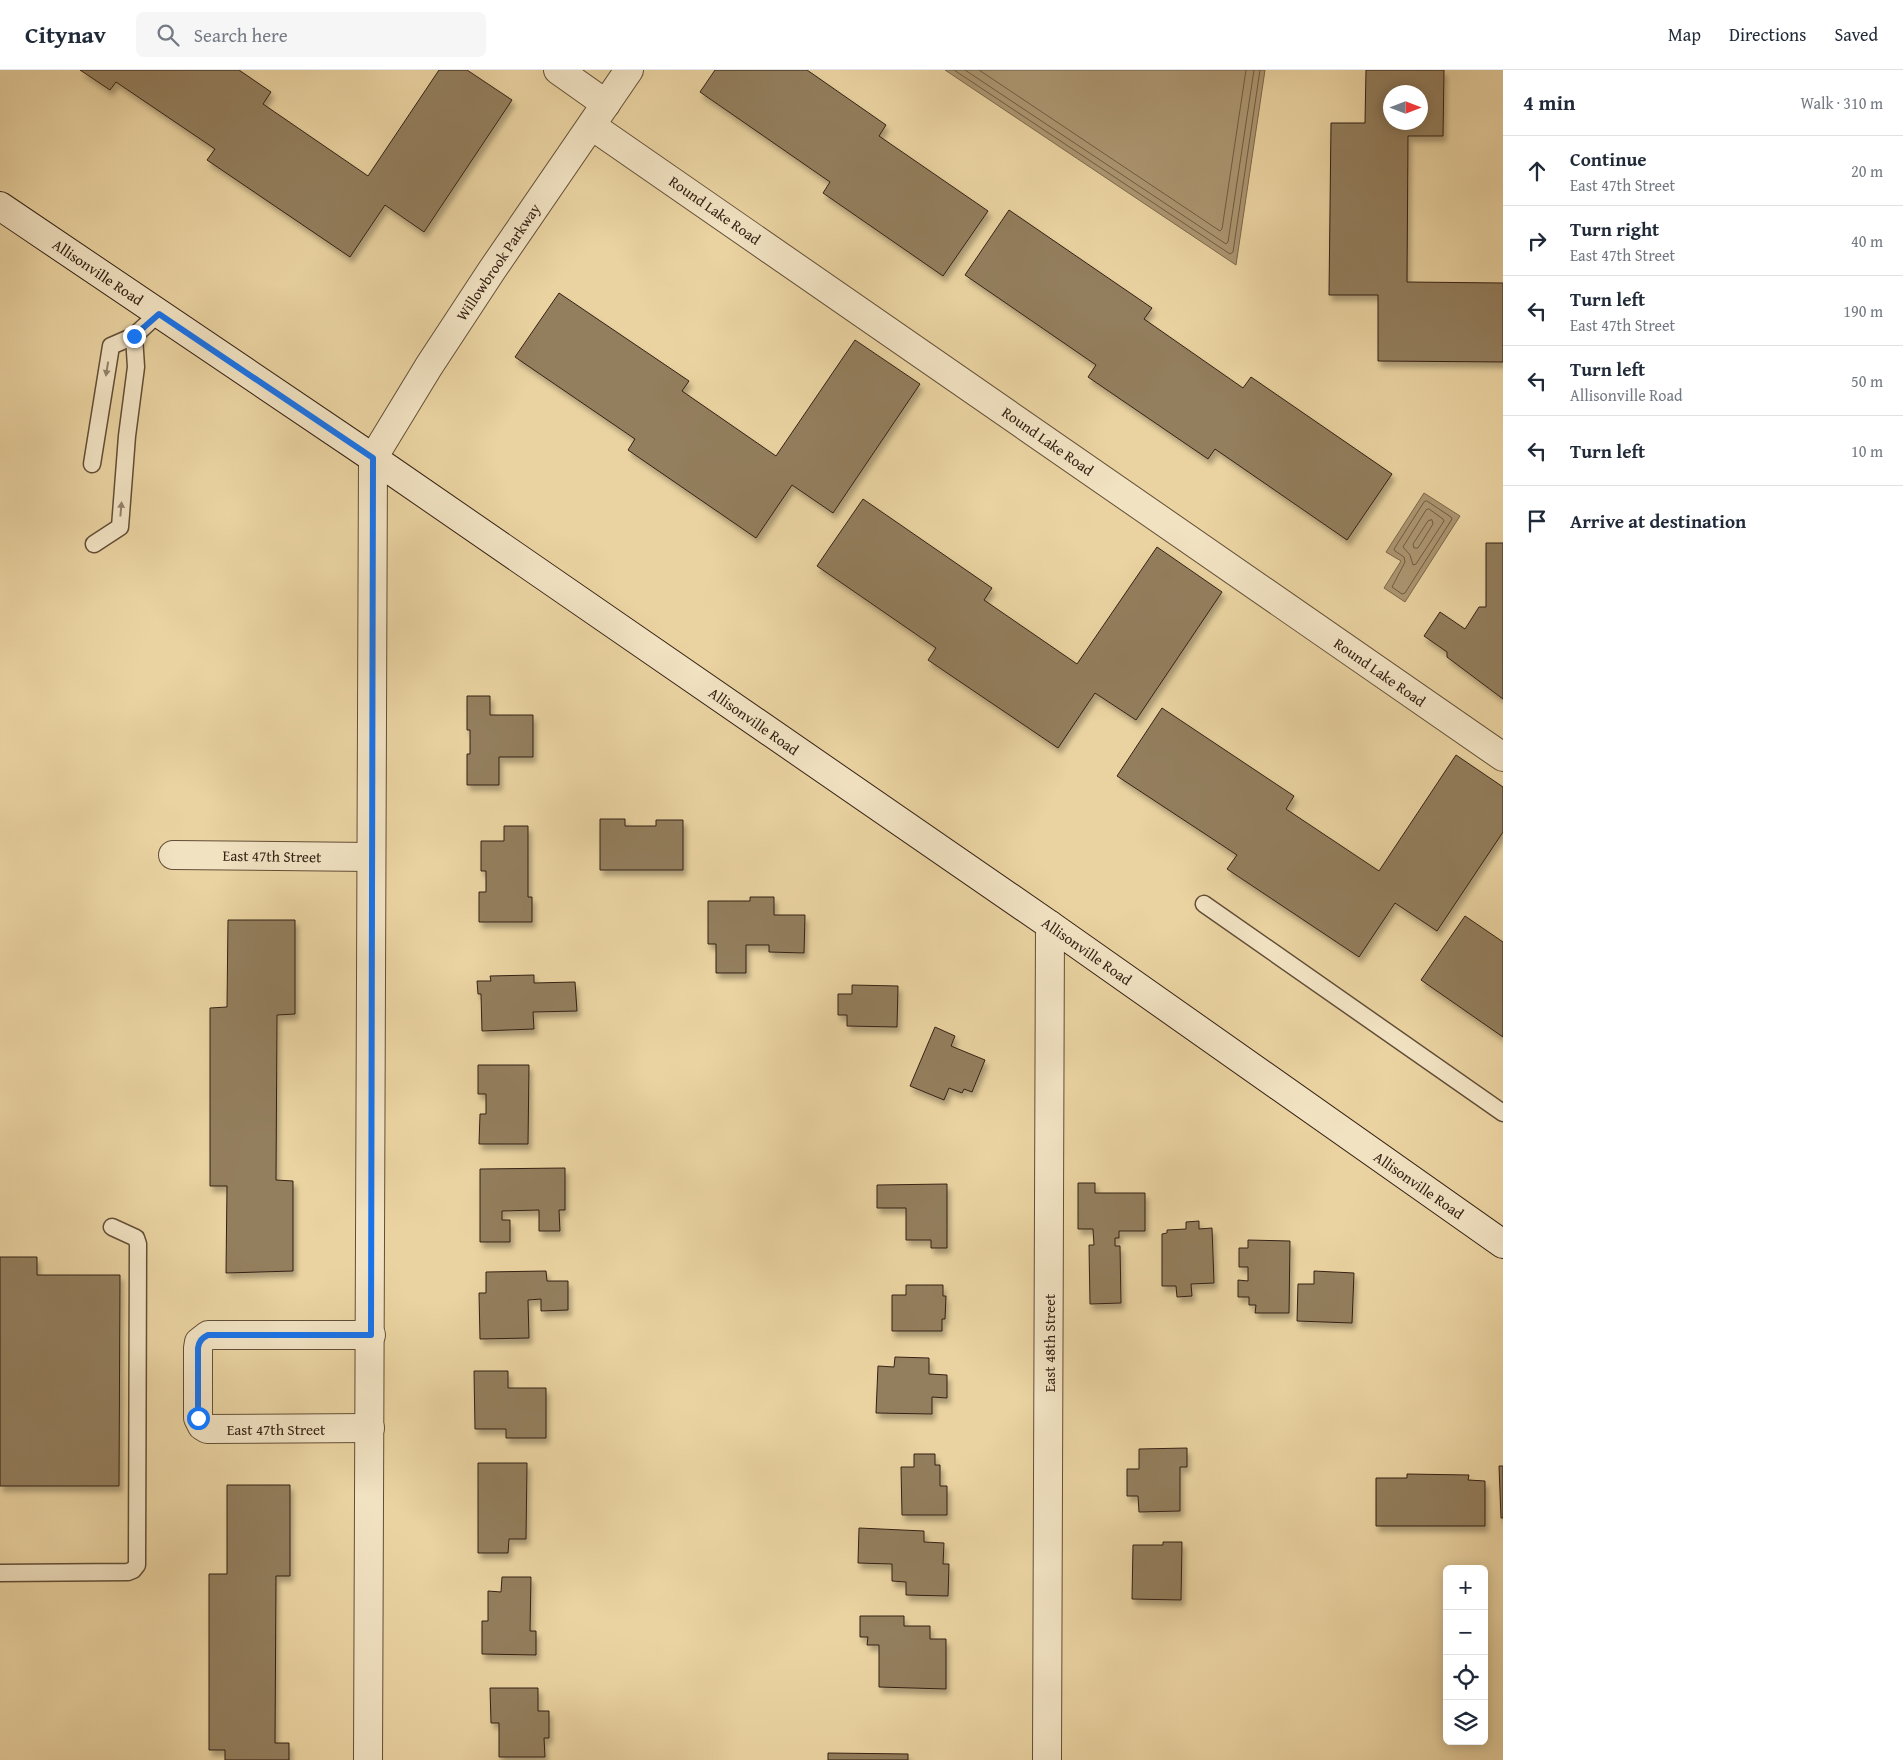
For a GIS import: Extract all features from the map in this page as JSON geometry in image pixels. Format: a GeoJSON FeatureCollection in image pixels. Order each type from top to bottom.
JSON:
{"type":"FeatureCollection","features":[{"type":"Feature","properties":{"kind":"street"},"geometry":{"type":"LineString","coordinates":[[558,70],[606,104]]}},
{"type":"Feature","properties":{"kind":"street","name":"Willowbrook Parkway"},"geometry":{"type":"LineString","coordinates":[[373,458],[429,366],[492,270],[629,70]]}},
{"type":"Feature","properties":{"kind":"street","name":"Round Lake Road"},"geometry":{"type":"LineString","coordinates":[[592,126],[1503,757]]}},
{"type":"Feature","properties":{"kind":"street","name":"Allisonville Road"},"geometry":{"type":"LineString","coordinates":[[0,206],[373,458],[1050,925],[1503,1244]]}},
{"type":"Feature","properties":{"kind":"street"},"geometry":{"type":"LineString","coordinates":[[368,1760],[373,458]]}},
{"type":"Feature","properties":{"kind":"street","name":"East 47th Street"},"geometry":{"type":"LineString","coordinates":[[173,855],[371,857]]}},
{"type":"Feature","properties":{"kind":"street","name":"East 48th Street"},"geometry":{"type":"LineString","coordinates":[[1047,1760],[1050,925]]}},
{"type":"Feature","properties":{"kind":"street","name":"East 47th Street"},"geometry":{"type":"LineString","coordinates":[[370,1428],[207,1429],[202,1426],[198,1418],[198,1348],[199,1342],[208,1335],[371,1335]]}},
{"type":"Feature","properties":{"kind":"lane"},"geometry":{"type":"LineString","coordinates":[[92,464],[111,346],[134,336],[159,314]]}},
{"type":"Feature","properties":{"kind":"lane"},"geometry":{"type":"LineString","coordinates":[[94,544],[120,527],[127,436],[136,367],[134,336]]}},
{"type":"Feature","properties":{"kind":"lane"},"geometry":{"type":"LineString","coordinates":[[1204,904],[1503,1113]]}},
{"type":"Feature","properties":{"kind":"lane"},"geometry":{"type":"LineString","coordinates":[[0,1573],[128,1572],[137,1565],[138,1244],[136,1238],[112,1227]]}},
{"type":"Feature","properties":{"kind":"water"},"geometry":{"type":"Polygon","coordinates":[[[945,70],[1265,70],[1236,265],[945,70]]]}},
{"type":"Feature","properties":{"kind":"water"},"geometry":{"type":"Polygon","coordinates":[[[1424,493],[1460,516],[1405,602],[1384,588],[1401,561],[1386,552],[1424,493]]]}},
{"type":"Feature","properties":{"kind":"building"},"geometry":{"type":"Polygon","coordinates":[[[80,70],[239,70],[271,92],[263,104],[368,176],[439,70],[467,70],[512,100],[424,232],[385,205],[350,257],[207,160],[215,149],[116,82],[110,90],[80,70]]]}},
{"type":"Feature","properties":{"kind":"building"},"geometry":{"type":"Polygon","coordinates":[[[715,70],[807,70],[886,125],[879,136],[988,211],[943,276],[823,193],[830,182],[700,92],[715,70]]]}},
{"type":"Feature","properties":{"kind":"building"},"geometry":{"type":"Polygon","coordinates":[[[1366,70],[1444,70],[1443,136],[1408,136],[1407,282],[1503,283],[1503,362],[1378,361],[1378,295],[1329,295],[1331,123],[1365,123],[1366,70]]]}},
{"type":"Feature","properties":{"kind":"building"},"geometry":{"type":"Polygon","coordinates":[[[1009,210],[1152,308],[1144,319],[1243,388],[1251,377],[1392,474],[1347,540],[1215,449],[1208,459],[1088,377],[1096,365],[965,275],[1009,210]]]}},
{"type":"Feature","properties":{"kind":"building"},"geometry":{"type":"Polygon","coordinates":[[[559,293],[689,381],[682,391],[776,456],[855,340],[920,384],[833,513],[792,485],[756,538],[628,450],[635,439],[515,357],[559,293]]]}},
{"type":"Feature","properties":{"kind":"building"},"geometry":{"type":"Polygon","coordinates":[[[863,499],[992,588],[984,600],[1077,664],[1157,547],[1222,592],[1136,720],[1095,693],[1058,748],[928,660],[936,648],[817,566],[863,499]]]}},
{"type":"Feature","properties":{"kind":"building"},"geometry":{"type":"Polygon","coordinates":[[[1486,543],[1503,543],[1503,699],[1447,657],[1447,652],[1424,636],[1440,612],[1465,629],[1479,607],[1486,607],[1486,543]]]}},
{"type":"Feature","properties":{"kind":"building"},"geometry":{"type":"Polygon","coordinates":[[[467,696],[490,696],[490,715],[533,715],[533,757],[499,757],[499,785],[467,785],[467,754],[470,754],[470,730],[467,730],[467,696]]]}},
{"type":"Feature","properties":{"kind":"building"},"geometry":{"type":"Polygon","coordinates":[[[1162,708],[1294,796],[1286,809],[1379,871],[1456,755],[1503,787],[1503,832],[1437,931],[1395,903],[1359,957],[1227,869],[1237,855],[1117,776],[1162,708]]]}},
{"type":"Feature","properties":{"kind":"building"},"geometry":{"type":"Polygon","coordinates":[[[600,819],[625,819],[625,826],[656,826],[656,820],[683,820],[683,870],[600,870],[600,819]]]}},
{"type":"Feature","properties":{"kind":"building"},"geometry":{"type":"Polygon","coordinates":[[[504,826],[528,826],[528,897],[532,897],[532,922],[479,922],[479,892],[486,892],[486,871],[481,871],[481,841],[504,841],[504,826]]]}},
{"type":"Feature","properties":{"kind":"building"},"geometry":{"type":"Polygon","coordinates":[[[750,897],[774,897],[774,915],[805,915],[804,953],[769,952],[769,945],[746,945],[746,973],[716,973],[716,944],[708,944],[708,901],[750,901],[750,897]]]}},
{"type":"Feature","properties":{"kind":"building"},"geometry":{"type":"Polygon","coordinates":[[[1465,916],[1503,942],[1503,1037],[1421,980],[1465,916]]]}},
{"type":"Feature","properties":{"kind":"building"},"geometry":{"type":"Polygon","coordinates":[[[228,920],[295,920],[295,1014],[277,1015],[276,1180],[293,1181],[293,1271],[226,1273],[227,1186],[210,1186],[210,1008],[227,1007],[228,920]]]}},
{"type":"Feature","properties":{"kind":"building"},"geometry":{"type":"Polygon","coordinates":[[[534,975],[534,983],[575,982],[577,1011],[533,1012],[534,1029],[482,1031],[481,994],[478,994],[477,981],[491,981],[490,976],[534,975]]]}},
{"type":"Feature","properties":{"kind":"building"},"geometry":{"type":"Polygon","coordinates":[[[852,985],[898,986],[897,1027],[847,1026],[847,1015],[838,1015],[838,994],[852,994],[852,985]]]}},
{"type":"Feature","properties":{"kind":"building"},"geometry":{"type":"Polygon","coordinates":[[[935,1027],[955,1036],[951,1046],[985,1060],[972,1092],[964,1089],[962,1093],[949,1088],[944,1100],[910,1086],[935,1027]]]}},
{"type":"Feature","properties":{"kind":"building"},"geometry":{"type":"Polygon","coordinates":[[[478,1065],[529,1065],[528,1144],[479,1144],[480,1114],[486,1114],[486,1094],[478,1094],[478,1065]]]}},
{"type":"Feature","properties":{"kind":"building"},"geometry":{"type":"Polygon","coordinates":[[[565,1168],[565,1210],[559,1210],[560,1231],[539,1231],[539,1210],[502,1211],[502,1220],[510,1220],[510,1242],[480,1242],[480,1169],[565,1168]]]}},
{"type":"Feature","properties":{"kind":"building"},"geometry":{"type":"Polygon","coordinates":[[[1078,1183],[1095,1183],[1095,1193],[1145,1193],[1145,1231],[1119,1231],[1119,1238],[1115,1238],[1115,1246],[1120,1246],[1121,1303],[1090,1304],[1089,1245],[1094,1245],[1093,1229],[1078,1229],[1078,1183]]]}},
{"type":"Feature","properties":{"kind":"building"},"geometry":{"type":"Polygon","coordinates":[[[947,1184],[947,1248],[931,1248],[931,1240],[906,1240],[906,1208],[877,1208],[877,1185],[947,1184]]]}},
{"type":"Feature","properties":{"kind":"building"},"geometry":{"type":"Polygon","coordinates":[[[1199,1221],[1199,1229],[1212,1228],[1214,1283],[1191,1284],[1192,1296],[1177,1297],[1176,1286],[1162,1286],[1162,1234],[1167,1233],[1167,1230],[1186,1229],[1186,1222],[1199,1221]]]}},
{"type":"Feature","properties":{"kind":"building"},"geometry":{"type":"Polygon","coordinates":[[[1248,1240],[1290,1241],[1289,1313],[1255,1313],[1256,1305],[1249,1305],[1249,1297],[1238,1297],[1238,1280],[1248,1281],[1248,1267],[1239,1267],[1239,1248],[1248,1248],[1248,1240]]]}},
{"type":"Feature","properties":{"kind":"building"},"geometry":{"type":"Polygon","coordinates":[[[0,1257],[37,1257],[37,1275],[120,1275],[119,1486],[0,1486],[0,1257]]]}},
{"type":"Feature","properties":{"kind":"building"},"geometry":{"type":"Polygon","coordinates":[[[546,1271],[547,1281],[568,1281],[568,1310],[541,1311],[541,1299],[528,1300],[529,1338],[480,1339],[479,1293],[486,1293],[486,1272],[546,1271]]]}},
{"type":"Feature","properties":{"kind":"building"},"geometry":{"type":"Polygon","coordinates":[[[1314,1271],[1354,1273],[1352,1323],[1297,1321],[1298,1284],[1314,1284],[1314,1271]]]}},
{"type":"Feature","properties":{"kind":"building"},"geometry":{"type":"Polygon","coordinates":[[[906,1285],[943,1285],[943,1296],[946,1296],[945,1319],[942,1319],[942,1331],[892,1331],[892,1295],[906,1295],[906,1285]]]}},
{"type":"Feature","properties":{"kind":"building"},"geometry":{"type":"Polygon","coordinates":[[[895,1357],[929,1358],[929,1374],[947,1375],[947,1398],[932,1397],[932,1414],[876,1413],[878,1366],[894,1367],[895,1357]]]}},
{"type":"Feature","properties":{"kind":"building"},"geometry":{"type":"Polygon","coordinates":[[[474,1371],[508,1371],[508,1388],[546,1388],[546,1438],[506,1438],[506,1429],[475,1429],[474,1371]]]}},
{"type":"Feature","properties":{"kind":"building"},"geometry":{"type":"Polygon","coordinates":[[[1187,1448],[1187,1467],[1180,1467],[1180,1511],[1139,1512],[1138,1496],[1127,1496],[1127,1469],[1139,1469],[1139,1449],[1187,1448]]]}},
{"type":"Feature","properties":{"kind":"building"},"geometry":{"type":"Polygon","coordinates":[[[914,1454],[935,1454],[935,1465],[940,1465],[940,1486],[947,1486],[947,1515],[902,1515],[901,1467],[914,1467],[914,1454]]]}},
{"type":"Feature","properties":{"kind":"building"},"geometry":{"type":"Polygon","coordinates":[[[478,1463],[527,1463],[526,1539],[509,1539],[508,1553],[478,1553],[478,1463]]]}},
{"type":"Feature","properties":{"kind":"building"},"geometry":{"type":"Polygon","coordinates":[[[1499,1466],[1503,1466],[1503,1518],[1501,1518],[1499,1466]]]}},
{"type":"Feature","properties":{"kind":"building"},"geometry":{"type":"Polygon","coordinates":[[[1407,1474],[1469,1475],[1468,1480],[1485,1481],[1485,1526],[1376,1526],[1376,1478],[1407,1478],[1407,1474]]]}},
{"type":"Feature","properties":{"kind":"building"},"geometry":{"type":"Polygon","coordinates":[[[227,1485],[290,1485],[290,1576],[276,1576],[275,1743],[289,1743],[289,1760],[225,1760],[225,1750],[209,1750],[209,1574],[227,1574],[227,1485]]]}},
{"type":"Feature","properties":{"kind":"building"},"geometry":{"type":"Polygon","coordinates":[[[859,1528],[924,1531],[924,1542],[944,1543],[943,1564],[949,1564],[948,1596],[906,1595],[906,1582],[892,1581],[892,1564],[858,1563],[859,1528]]]}},
{"type":"Feature","properties":{"kind":"building"},"geometry":{"type":"Polygon","coordinates":[[[1163,1542],[1182,1542],[1181,1600],[1132,1599],[1133,1545],[1163,1545],[1163,1542]]]}},
{"type":"Feature","properties":{"kind":"building"},"geometry":{"type":"Polygon","coordinates":[[[502,1577],[531,1577],[530,1631],[536,1631],[536,1655],[482,1654],[482,1621],[488,1621],[488,1591],[501,1592],[502,1577]]]}},
{"type":"Feature","properties":{"kind":"building"},"geometry":{"type":"Polygon","coordinates":[[[860,1616],[904,1616],[904,1626],[930,1626],[930,1639],[946,1639],[946,1689],[879,1687],[879,1645],[867,1645],[868,1637],[860,1637],[860,1616]]]}},
{"type":"Feature","properties":{"kind":"building"},"geometry":{"type":"Polygon","coordinates":[[[490,1688],[538,1688],[538,1711],[549,1711],[549,1738],[544,1738],[545,1757],[499,1757],[499,1723],[491,1723],[490,1688]]]}},
{"type":"Feature","properties":{"kind":"building"},"geometry":{"type":"Polygon","coordinates":[[[828,1753],[908,1754],[908,1760],[828,1760],[828,1753]]]}},
{"type":"Feature","properties":{"kind":"route"},"geometry":{"type":"LineString","coordinates":[[134,336],[159,314],[373,458],[371,1335],[208,1335],[203,1337],[199,1342],[198,1348],[198,1418]]}}]}
